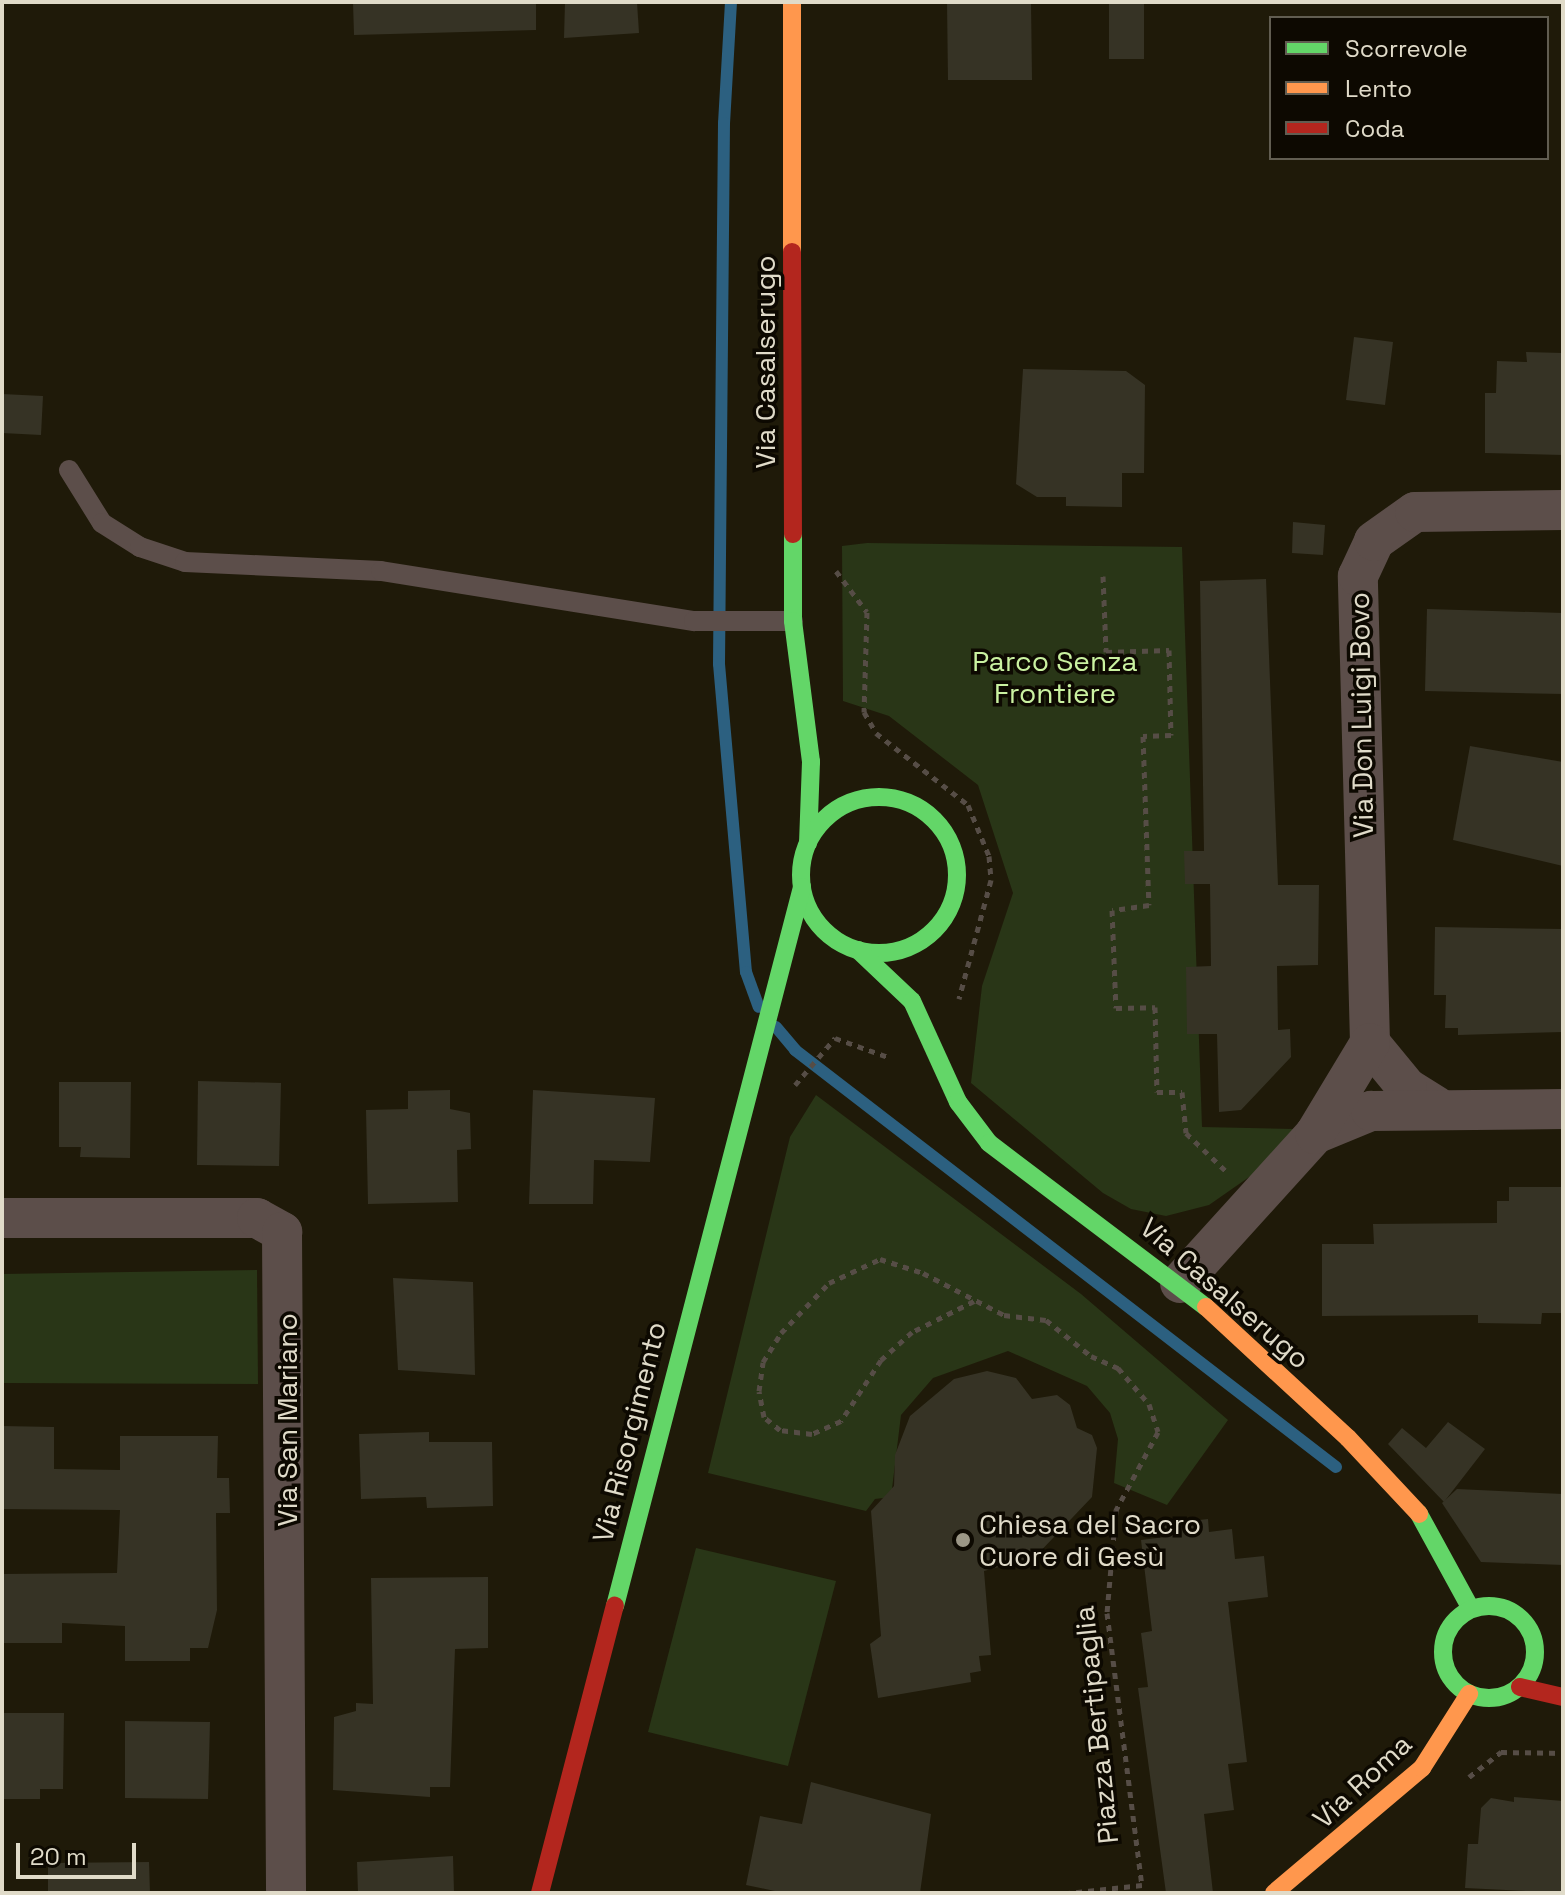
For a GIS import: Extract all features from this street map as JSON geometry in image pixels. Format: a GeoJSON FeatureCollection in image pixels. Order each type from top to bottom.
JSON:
{"type":"FeatureCollection","features":[{"type":"Feature","properties":{"kind":"main road","name":"Via Casalserugo"},"geometry":{"type":"LineString","coordinates":[[792,2],[793,621],[814,800],[808,843]]}},
{"type":"Feature","properties":{"kind":"main road"},"geometry":{"type":"LineString","coordinates":[[806,721],[834,762]]}},
{"type":"Feature","properties":{"kind":"main road"},"geometry":{"type":"LineString","coordinates":[[855,784],[879,797],[921,809],[950,843],[957,886],[939,926],[935,954]]}},
{"type":"Feature","properties":{"kind":"main road"},"geometry":{"type":"LineString","coordinates":[[852,949],[821,927],[802,887],[808,843],[837,809],[879,797]]}},
{"type":"Feature","properties":{"kind":"main road","name":"Via Risorgimento"},"geometry":{"type":"LineString","coordinates":[[540,1893],[802,887]]}},
{"type":"Feature","properties":{"kind":"main road"},"geometry":{"type":"LineString","coordinates":[[773,989],[814,956],[852,949],[902,951],[939,926]]}},
{"type":"Feature","properties":{"kind":"main road","name":"Via Casalserugo"},"geometry":{"type":"LineString","coordinates":[[852,949],[912,1001],[933,1035],[958,1102],[989,1143],[1180,1283],[1348,1438],[1421,1516],[1471,1609]]}},
{"type":"Feature","properties":{"kind":"main road","name":"Via Casalserugo"},"geometry":{"type":"LineString","coordinates":[[932,994],[933,1035]]}},
{"type":"Feature","properties":{"kind":"main road"},"geometry":{"type":"LineString","coordinates":[[1550,1614],[1519,1617],[1496,1606],[1471,1609],[1450,1625],[1442,1650],[1450,1676],[1469,1694],[1495,1698],[1520,1687],[1563,1697]]}},
{"type":"Feature","properties":{"kind":"main road"},"geometry":{"type":"LineString","coordinates":[[1519,1617],[1535,1651],[1520,1687]]}},
{"type":"Feature","properties":{"kind":"main road","name":"Via Roma"},"geometry":{"type":"LineString","coordinates":[[1274,1893],[1422,1768],[1469,1694]]}},
{"type":"Feature","properties":{"kind":"street","name":"Via Don Luigi Bovo"},"geometry":{"type":"LineString","coordinates":[[1370,1043],[1358,576],[1374,541],[1415,512],[1563,510]]}},
{"type":"Feature","properties":{"kind":"street"},"geometry":{"type":"LineString","coordinates":[[1180,1283],[1315,1134],[1370,1043],[1407,1088],[1436,1106]]}},
{"type":"Feature","properties":{"kind":"street"},"geometry":{"type":"LineString","coordinates":[[1315,1134],[1371,1111],[1436,1106],[1563,1109]]}},
{"type":"Feature","properties":{"kind":"street","name":"Via San Mariano"},"geometry":{"type":"LineString","coordinates":[[2,1218],[257,1218],[282,1232],[287,1257],[286,1893]]}},
{"type":"Feature","properties":{"kind":"lane"},"geometry":{"type":"LineString","coordinates":[[69,470],[102,523],[140,547],[185,562],[381,571],[694,621],[793,621]]}},
{"type":"Feature","properties":{"kind":"path"},"geometry":{"type":"LineString","coordinates":[[831,566],[867,612],[864,712],[876,733],[968,805],[989,856],[991,880],[958,1004]]}},
{"type":"Feature","properties":{"kind":"path"},"geometry":{"type":"LineString","coordinates":[[1103,576],[1106,652],[1169,650],[1171,735],[1143,736],[1149,905],[1112,910],[1116,1008],[1155,1007],[1157,1092],[1182,1092],[1186,1133],[1238,1183]]}},
{"type":"Feature","properties":{"kind":"path"},"geometry":{"type":"LineString","coordinates":[[793,1088],[827,1042],[842,1039],[897,1059]]}},
{"type":"Feature","properties":{"kind":"path"},"geometry":{"type":"LineString","coordinates":[[880,1259],[923,1273],[974,1301],[912,1332],[881,1360],[841,1421],[812,1434],[780,1430],[764,1417],[759,1391],[763,1362],[781,1333],[829,1283],[862,1263],[880,1259]]}},
{"type":"Feature","properties":{"kind":"path","name":"Piazza Bertipaglia"},"geometry":{"type":"LineString","coordinates":[[974,1301],[1004,1315],[1046,1320],[1091,1356],[1118,1368],[1149,1404],[1158,1432],[1116,1510],[1107,1613],[1142,1885],[1068,1893]]}},
{"type":"Feature","properties":{"kind":"green space","name":"Parco Senza Frontiere"},"geometry":{"type":"Polygon","coordinates":[[[867,543],[1182,547],[1202,1127],[1294,1129],[1252,1175],[1209,1205],[1166,1216],[1131,1209],[1103,1193],[971,1083],[982,986],[1013,893],[978,785],[889,716],[843,701],[842,546],[867,543]]]}},
{"type":"Feature","properties":{"kind":"green space"},"geometry":{"type":"Polygon","coordinates":[[[816,1095],[1081,1294],[1228,1420],[1167,1505],[1114,1483],[1118,1439],[1110,1413],[1087,1386],[1008,1351],[933,1378],[901,1415],[891,1497],[875,1499],[866,1511],[708,1473],[790,1137],[816,1095]]]}},
{"type":"Feature","properties":{"kind":"green space"},"geometry":{"type":"Polygon","coordinates":[[[257,1270],[258,1384],[2,1383],[2,1274],[257,1270]]]}},
{"type":"Feature","properties":{"kind":"green space"},"geometry":{"type":"Polygon","coordinates":[[[696,1548],[836,1581],[788,1766],[648,1732],[696,1548]]]}},
{"type":"Feature","properties":{"kind":"building"},"geometry":{"type":"Polygon","coordinates":[[[353,2],[536,2],[536,30],[354,35],[353,2]]]}},
{"type":"Feature","properties":{"kind":"building"},"geometry":{"type":"Polygon","coordinates":[[[565,2],[637,2],[639,33],[564,38],[565,2]]]}},
{"type":"Feature","properties":{"kind":"building"},"geometry":{"type":"Polygon","coordinates":[[[947,2],[1031,2],[1032,80],[948,80],[947,2]]]}},
{"type":"Feature","properties":{"kind":"building"},"geometry":{"type":"Polygon","coordinates":[[[1109,2],[1144,2],[1144,59],[1109,59],[1109,2]]]}},
{"type":"Feature","properties":{"kind":"building"},"geometry":{"type":"Polygon","coordinates":[[[1354,337],[1393,342],[1385,405],[1346,400],[1354,337]]]}},
{"type":"Feature","properties":{"kind":"building"},"geometry":{"type":"Polygon","coordinates":[[[1526,352],[1563,353],[1563,455],[1485,453],[1485,393],[1496,393],[1497,361],[1527,362],[1526,352]]]}},
{"type":"Feature","properties":{"kind":"building"},"geometry":{"type":"Polygon","coordinates":[[[1023,369],[1126,371],[1145,385],[1144,473],[1122,473],[1122,507],[1066,506],[1066,497],[1037,497],[1016,484],[1023,369]]]}},
{"type":"Feature","properties":{"kind":"building"},"geometry":{"type":"Polygon","coordinates":[[[2,394],[43,396],[41,435],[2,433],[2,394]]]}},
{"type":"Feature","properties":{"kind":"building"},"geometry":{"type":"Polygon","coordinates":[[[1293,522],[1325,525],[1323,555],[1292,553],[1293,522]]]}},
{"type":"Feature","properties":{"kind":"building"},"geometry":{"type":"Polygon","coordinates":[[[1266,579],[1278,885],[1319,885],[1318,965],[1277,966],[1278,1030],[1290,1029],[1291,1057],[1241,1110],[1219,1112],[1217,1034],[1187,1034],[1186,967],[1211,966],[1210,884],[1185,884],[1184,851],[1204,851],[1200,581],[1266,579]]]}},
{"type":"Feature","properties":{"kind":"building"},"geometry":{"type":"Polygon","coordinates":[[[1427,609],[1563,613],[1563,694],[1425,691],[1427,609]]]}},
{"type":"Feature","properties":{"kind":"building"},"geometry":{"type":"Polygon","coordinates":[[[1470,746],[1563,762],[1563,866],[1453,840],[1470,746]]]}},
{"type":"Feature","properties":{"kind":"building"},"geometry":{"type":"Polygon","coordinates":[[[1435,927],[1563,929],[1563,1032],[1458,1035],[1458,1028],[1445,1028],[1446,995],[1434,995],[1435,927]]]}},
{"type":"Feature","properties":{"kind":"building"},"geometry":{"type":"Polygon","coordinates":[[[198,1081],[281,1083],[279,1166],[197,1165],[198,1081]]]}},
{"type":"Feature","properties":{"kind":"building"},"geometry":{"type":"Polygon","coordinates":[[[59,1082],[131,1082],[130,1158],[80,1157],[81,1147],[59,1147],[59,1082]]]}},
{"type":"Feature","properties":{"kind":"building"},"geometry":{"type":"Polygon","coordinates":[[[450,1090],[450,1109],[470,1113],[471,1149],[457,1150],[458,1202],[368,1204],[366,1110],[408,1109],[408,1091],[450,1090]]]}},
{"type":"Feature","properties":{"kind":"building"},"geometry":{"type":"Polygon","coordinates":[[[533,1090],[655,1098],[650,1162],[594,1160],[593,1204],[529,1204],[533,1090]]]}},
{"type":"Feature","properties":{"kind":"building"},"geometry":{"type":"Polygon","coordinates":[[[1509,1187],[1563,1187],[1563,1313],[1542,1313],[1541,1324],[1478,1323],[1478,1315],[1322,1316],[1322,1244],[1374,1244],[1373,1224],[1497,1223],[1497,1201],[1509,1201],[1509,1187]]]}},
{"type":"Feature","properties":{"kind":"building"},"geometry":{"type":"Polygon","coordinates":[[[393,1278],[473,1282],[475,1375],[398,1370],[393,1278]]]}},
{"type":"Feature","properties":{"kind":"building","name":"Chiesa del Sacro Cuore di Gesù"},"geometry":{"type":"Polygon","coordinates":[[[987,1371],[1016,1378],[1032,1399],[1057,1395],[1070,1405],[1077,1428],[1092,1435],[1097,1448],[1092,1497],[1035,1557],[984,1571],[991,1655],[979,1656],[981,1671],[970,1673],[971,1682],[878,1698],[870,1644],[881,1636],[871,1511],[894,1486],[895,1455],[910,1416],[954,1379],[987,1371]]]}},
{"type":"Feature","properties":{"kind":"building"},"geometry":{"type":"Polygon","coordinates":[[[1448,1422],[1485,1449],[1444,1502],[1388,1444],[1402,1428],[1426,1448],[1448,1422]]]}},
{"type":"Feature","properties":{"kind":"building"},"geometry":{"type":"Polygon","coordinates":[[[2,1426],[54,1427],[54,1469],[120,1470],[120,1436],[218,1436],[217,1478],[229,1478],[230,1513],[216,1513],[217,1610],[208,1648],[190,1648],[190,1661],[125,1661],[125,1626],[62,1623],[62,1643],[2,1643],[2,1574],[117,1573],[120,1510],[2,1509],[2,1426]]]}},
{"type":"Feature","properties":{"kind":"building"},"geometry":{"type":"Polygon","coordinates":[[[429,1432],[429,1442],[492,1442],[493,1506],[427,1508],[426,1497],[361,1499],[359,1434],[429,1432]]]}},
{"type":"Feature","properties":{"kind":"building"},"geometry":{"type":"Polygon","coordinates":[[[1457,1489],[1563,1494],[1563,1565],[1481,1562],[1442,1503],[1457,1489]]]}},
{"type":"Feature","properties":{"kind":"building"},"geometry":{"type":"Polygon","coordinates":[[[1208,1519],[1209,1532],[1232,1529],[1235,1559],[1264,1556],[1268,1597],[1228,1602],[1247,1762],[1228,1764],[1234,1810],[1204,1814],[1213,1893],[1166,1893],[1138,1688],[1148,1687],[1141,1633],[1152,1631],[1141,1540],[1165,1537],[1164,1524],[1208,1519]]]}},
{"type":"Feature","properties":{"kind":"building"},"geometry":{"type":"Polygon","coordinates":[[[488,1577],[488,1648],[455,1649],[450,1787],[430,1787],[430,1797],[333,1790],[334,1717],[356,1711],[356,1703],[373,1704],[371,1578],[488,1577]]]}},
{"type":"Feature","properties":{"kind":"building"},"geometry":{"type":"Polygon","coordinates":[[[2,1713],[64,1713],[63,1789],[40,1789],[40,1799],[2,1799],[2,1713]]]}},
{"type":"Feature","properties":{"kind":"building"},"geometry":{"type":"Polygon","coordinates":[[[125,1721],[210,1722],[208,1799],[125,1798],[125,1721]]]}},
{"type":"Feature","properties":{"kind":"building"},"geometry":{"type":"Polygon","coordinates":[[[811,1782],[931,1814],[920,1893],[784,1893],[746,1885],[760,1816],[802,1824],[811,1782]]]}},
{"type":"Feature","properties":{"kind":"building"},"geometry":{"type":"Polygon","coordinates":[[[1514,1797],[1563,1801],[1563,1893],[1465,1888],[1468,1844],[1478,1844],[1481,1808],[1491,1798],[1514,1802],[1514,1797]]]}},
{"type":"Feature","properties":{"kind":"building"},"geometry":{"type":"Polygon","coordinates":[[[453,1856],[454,1893],[358,1893],[357,1862],[453,1856]]]}},
{"type":"Feature","properties":{"kind":"building"},"geometry":{"type":"Polygon","coordinates":[[[149,1862],[150,1893],[48,1893],[48,1863],[149,1862]]]}},
{"type":"Feature","properties":{"kind":"waterway"},"geometry":{"type":"LineString","coordinates":[[731,2],[724,123],[719,664],[746,972],[759,1007]]}},
{"type":"Feature","properties":{"kind":"waterway"},"geometry":{"type":"LineString","coordinates":[[776,1027],[795,1050],[1336,1467]]}},
{"type":"Feature","properties":{"kind":"traffic: fast"},"geometry":{"type":"LineString","coordinates":[[793,534],[793,621],[811,762],[808,843]]}},
{"type":"Feature","properties":{"kind":"traffic: fast"},"geometry":{"type":"LineString","coordinates":[[879,797],[909,803],[934,820],[951,845],[957,875],[951,905],[934,930],[909,947],[879,953],[849,947],[824,930],[807,905],[801,875],[807,845],[824,820],[849,803],[879,797]]}},
{"type":"Feature","properties":{"kind":"traffic: fast"},"geometry":{"type":"LineString","coordinates":[[615,1606],[802,887]]}},
{"type":"Feature","properties":{"kind":"traffic: fast"},"geometry":{"type":"LineString","coordinates":[[858,950],[912,1001],[958,1102],[989,1143],[1206,1307]]}},
{"type":"Feature","properties":{"kind":"traffic: fast"},"geometry":{"type":"LineString","coordinates":[[1419,1514],[1471,1609]]}},
{"type":"Feature","properties":{"kind":"traffic: fast"},"geometry":{"type":"LineString","coordinates":[[1489,1606],[1507,1609],[1522,1619],[1532,1634],[1535,1652],[1532,1670],[1522,1685],[1507,1695],[1489,1698],[1471,1695],[1456,1685],[1446,1670],[1443,1652],[1446,1634],[1456,1619],[1471,1609],[1489,1606]]}},
{"type":"Feature","properties":{"kind":"traffic: slow"},"geometry":{"type":"LineString","coordinates":[[792,2],[792,252]]}},
{"type":"Feature","properties":{"kind":"traffic: slow"},"geometry":{"type":"LineString","coordinates":[[1206,1307],[1348,1438],[1419,1514]]}},
{"type":"Feature","properties":{"kind":"traffic: slow"},"geometry":{"type":"LineString","coordinates":[[1274,1893],[1422,1768],[1469,1694]]}},
{"type":"Feature","properties":{"kind":"traffic: jam"},"geometry":{"type":"LineString","coordinates":[[792,252],[793,534]]}},
{"type":"Feature","properties":{"kind":"traffic: jam"},"geometry":{"type":"LineString","coordinates":[[540,1893],[615,1606]]}},
{"type":"Feature","properties":{"kind":"traffic: jam"},"geometry":{"type":"LineString","coordinates":[[1520,1687],[1563,1697]]}},
{"type":"Feature","properties":{"kind":"place","name":"Chiesa del Sacro Cuore di Gesù"},"geometry":{"type":"Point","coordinates":[963,1540]}}]}
